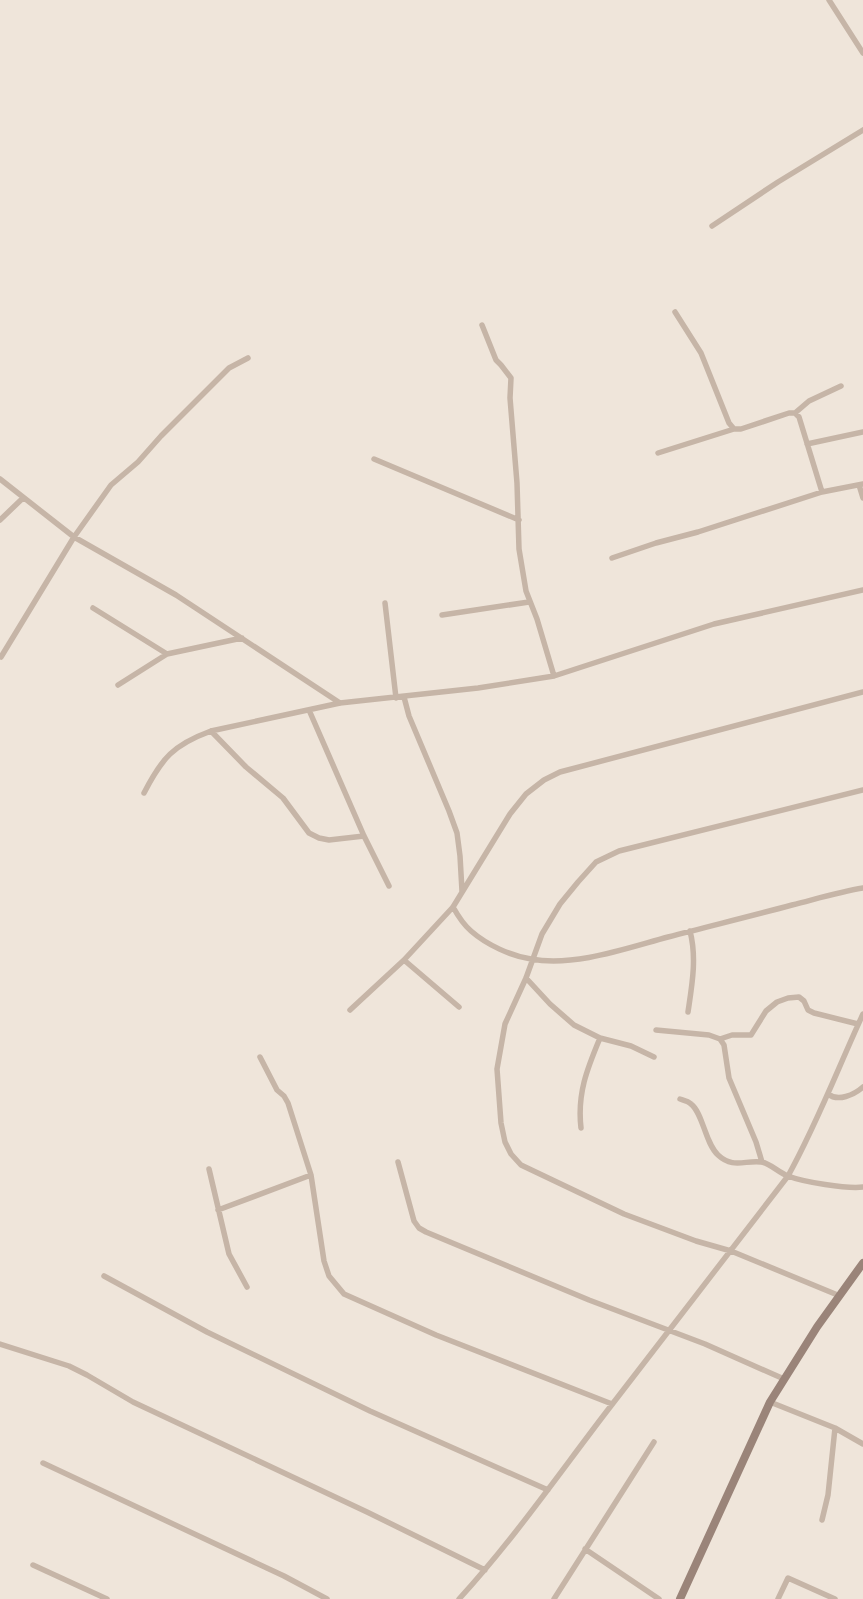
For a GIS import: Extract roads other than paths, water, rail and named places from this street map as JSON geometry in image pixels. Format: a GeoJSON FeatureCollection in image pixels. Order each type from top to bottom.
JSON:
{"type":"FeatureCollection","features":[{"type":"Feature","properties":{"kind":"street"},"geometry":{"type":"LineString","coordinates":[[829,0],[863,54]]}},
{"type":"Feature","properties":{"kind":"street"},"geometry":{"type":"LineString","coordinates":[[712,226],[778,182],[863,130]]}},
{"type":"Feature","properties":{"kind":"street"},"geometry":{"type":"LineString","coordinates":[[675,312],[701,353],[729,423],[734,429]]}},
{"type":"Feature","properties":{"kind":"street"},"geometry":{"type":"LineString","coordinates":[[482,325],[496,360],[510,378],[510,398],[519,520],[519,549],[529,602],[537,619],[554,676]]}},
{"type":"Feature","properties":{"kind":"street"},"geometry":{"type":"LineString","coordinates":[[1,658],[74,537],[111,485],[138,462],[161,436],[229,368],[248,358]]}},
{"type":"Feature","properties":{"kind":"street"},"geometry":{"type":"LineString","coordinates":[[658,453],[734,429],[741,429],[789,413],[795,413],[809,401],[841,386]]}},
{"type":"Feature","properties":{"kind":"street"},"geometry":{"type":"LineString","coordinates":[[795,413],[799,417],[822,492]]}},
{"type":"Feature","properties":{"kind":"street"},"geometry":{"type":"LineString","coordinates":[[807,444],[863,432]]}},
{"type":"Feature","properties":{"kind":"street"},"geometry":{"type":"LineString","coordinates":[[374,459],[519,520]]}},
{"type":"Feature","properties":{"kind":"street"},"geometry":{"type":"LineString","coordinates":[[0,479],[74,537],[176,595],[340,703]]}},
{"type":"Feature","properties":{"kind":"street"},"geometry":{"type":"LineString","coordinates":[[612,558],[822,492],[861,484],[863,498]]}},
{"type":"Feature","properties":{"kind":"street"},"geometry":{"type":"LineString","coordinates":[[0,520],[23,498]]}},
{"type":"Feature","properties":{"kind":"street"},"geometry":{"type":"LineString","coordinates":[[144,793],[156,770],[170,752],[197,736],[211,731],[340,703],[478,688],[554,676],[714,624],[863,590]]}},
{"type":"Feature","properties":{"kind":"street"},"geometry":{"type":"LineString","coordinates":[[442,615],[529,602]]}},
{"type":"Feature","properties":{"kind":"street"},"geometry":{"type":"LineString","coordinates":[[385,603],[396,698]]}},
{"type":"Feature","properties":{"kind":"street"},"geometry":{"type":"LineString","coordinates":[[93,608],[167,654]]}},
{"type":"Feature","properties":{"kind":"street"},"geometry":{"type":"LineString","coordinates":[[118,685],[167,654],[242,638]]}},
{"type":"Feature","properties":{"kind":"street"},"geometry":{"type":"LineString","coordinates":[[350,1010],[404,960],[453,907],[510,814],[526,794],[544,780],[560,772],[863,692]]}},
{"type":"Feature","properties":{"kind":"street"},"geometry":{"type":"LineString","coordinates":[[404,697],[409,716],[457,833],[462,891]]}},
{"type":"Feature","properties":{"kind":"street"},"geometry":{"type":"LineString","coordinates":[[309,710],[364,836],[389,886]]}},
{"type":"Feature","properties":{"kind":"street"},"geometry":{"type":"LineString","coordinates":[[211,731],[246,767],[283,798],[309,833],[319,838],[329,840],[364,836]]}},
{"type":"Feature","properties":{"kind":"street"},"geometry":{"type":"LineString","coordinates":[[840,1296],[731,1251],[696,1241],[624,1214],[521,1165],[511,1154],[505,1142],[501,1123],[497,1069],[505,1024],[526,978],[542,934],[560,904],[596,862],[619,851],[863,790]]}},
{"type":"Feature","properties":{"kind":"street"},"geometry":{"type":"LineString","coordinates":[[453,907],[461,920],[471,931],[489,943],[515,956],[533,960],[559,961],[591,957],[863,888]]}},
{"type":"Feature","properties":{"kind":"street"},"geometry":{"type":"LineString","coordinates":[[688,1012],[694,963],[694,950],[690,931]]}},
{"type":"Feature","properties":{"kind":"street"},"geometry":{"type":"LineString","coordinates":[[404,960],[459,1007]]}},
{"type":"Feature","properties":{"kind":"street"},"geometry":{"type":"LineString","coordinates":[[526,978],[550,1004],[574,1025],[600,1038],[631,1046],[654,1057]]}},
{"type":"Feature","properties":{"kind":"street"},"geometry":{"type":"LineString","coordinates":[[720,1039],[732,1035],[752,1035],[766,1011],[777,1002],[788,998],[799,997],[804,1001],[808,1010],[814,1013],[858,1024]]}},
{"type":"Feature","properties":{"kind":"street"},"geometry":{"type":"LineString","coordinates":[[459,1599],[485,1570],[548,1490],[612,1404],[670,1331],[788,1176],[828,1094],[863,1014]]}},
{"type":"Feature","properties":{"kind":"street"},"geometry":{"type":"LineString","coordinates":[[656,1030],[709,1035],[720,1039],[724,1045],[729,1078],[756,1142],[762,1162]]}},
{"type":"Feature","properties":{"kind":"street"},"geometry":{"type":"LineString","coordinates":[[581,1128],[579,1111],[581,1093],[588,1065],[600,1038]]}},
{"type":"Feature","properties":{"kind":"street"},"geometry":{"type":"LineString","coordinates":[[260,1057],[277,1090],[284,1096],[288,1103],[311,1175],[324,1261],[329,1276],[344,1294],[436,1335],[612,1404]]}},
{"type":"Feature","properties":{"kind":"street"},"geometry":{"type":"LineString","coordinates":[[828,1094],[832,1098],[848,1096],[863,1087]]}},
{"type":"Feature","properties":{"kind":"street"},"geometry":{"type":"LineString","coordinates":[[680,1099],[691,1103],[696,1109],[716,1154],[725,1160],[739,1164],[762,1162],[788,1176],[825,1184],[857,1188],[863,1187]]}},
{"type":"Feature","properties":{"kind":"street"},"geometry":{"type":"LineString","coordinates":[[398,1162],[414,1221],[419,1228],[426,1232],[589,1300],[705,1344],[784,1379]]}},
{"type":"Feature","properties":{"kind":"street"},"geometry":{"type":"LineString","coordinates":[[208,1169],[231,1259],[247,1287]]}},
{"type":"Feature","properties":{"kind":"street"},"geometry":{"type":"LineString","coordinates":[[218,1210],[311,1175]]}},
{"type":"Feature","properties":{"kind":"street"},"geometry":{"type":"LineString","coordinates":[[680,1599],[770,1402],[817,1327],[863,1263]]}},
{"type":"Feature","properties":{"kind":"street"},"geometry":{"type":"LineString","coordinates":[[104,1276],[207,1332],[370,1411],[548,1490]]}},
{"type":"Feature","properties":{"kind":"street"},"geometry":{"type":"LineString","coordinates":[[0,1344],[75,1369],[133,1402],[367,1512],[485,1570]]}},
{"type":"Feature","properties":{"kind":"street"},"geometry":{"type":"LineString","coordinates":[[770,1402],[835,1428],[863,1444]]}},
{"type":"Feature","properties":{"kind":"street"},"geometry":{"type":"LineString","coordinates":[[822,1520],[828,1495],[835,1428]]}},
{"type":"Feature","properties":{"kind":"street"},"geometry":{"type":"LineString","coordinates":[[554,1599],[654,1442]]}},
{"type":"Feature","properties":{"kind":"street"},"geometry":{"type":"LineString","coordinates":[[43,1463],[276,1573],[327,1599]]}},
{"type":"Feature","properties":{"kind":"street"},"geometry":{"type":"LineString","coordinates":[[585,1549],[659,1599]]}},
{"type":"Feature","properties":{"kind":"street"},"geometry":{"type":"LineString","coordinates":[[33,1565],[107,1599]]}},
{"type":"Feature","properties":{"kind":"street"},"geometry":{"type":"LineString","coordinates":[[778,1599],[788,1578],[835,1599]]}}]}
